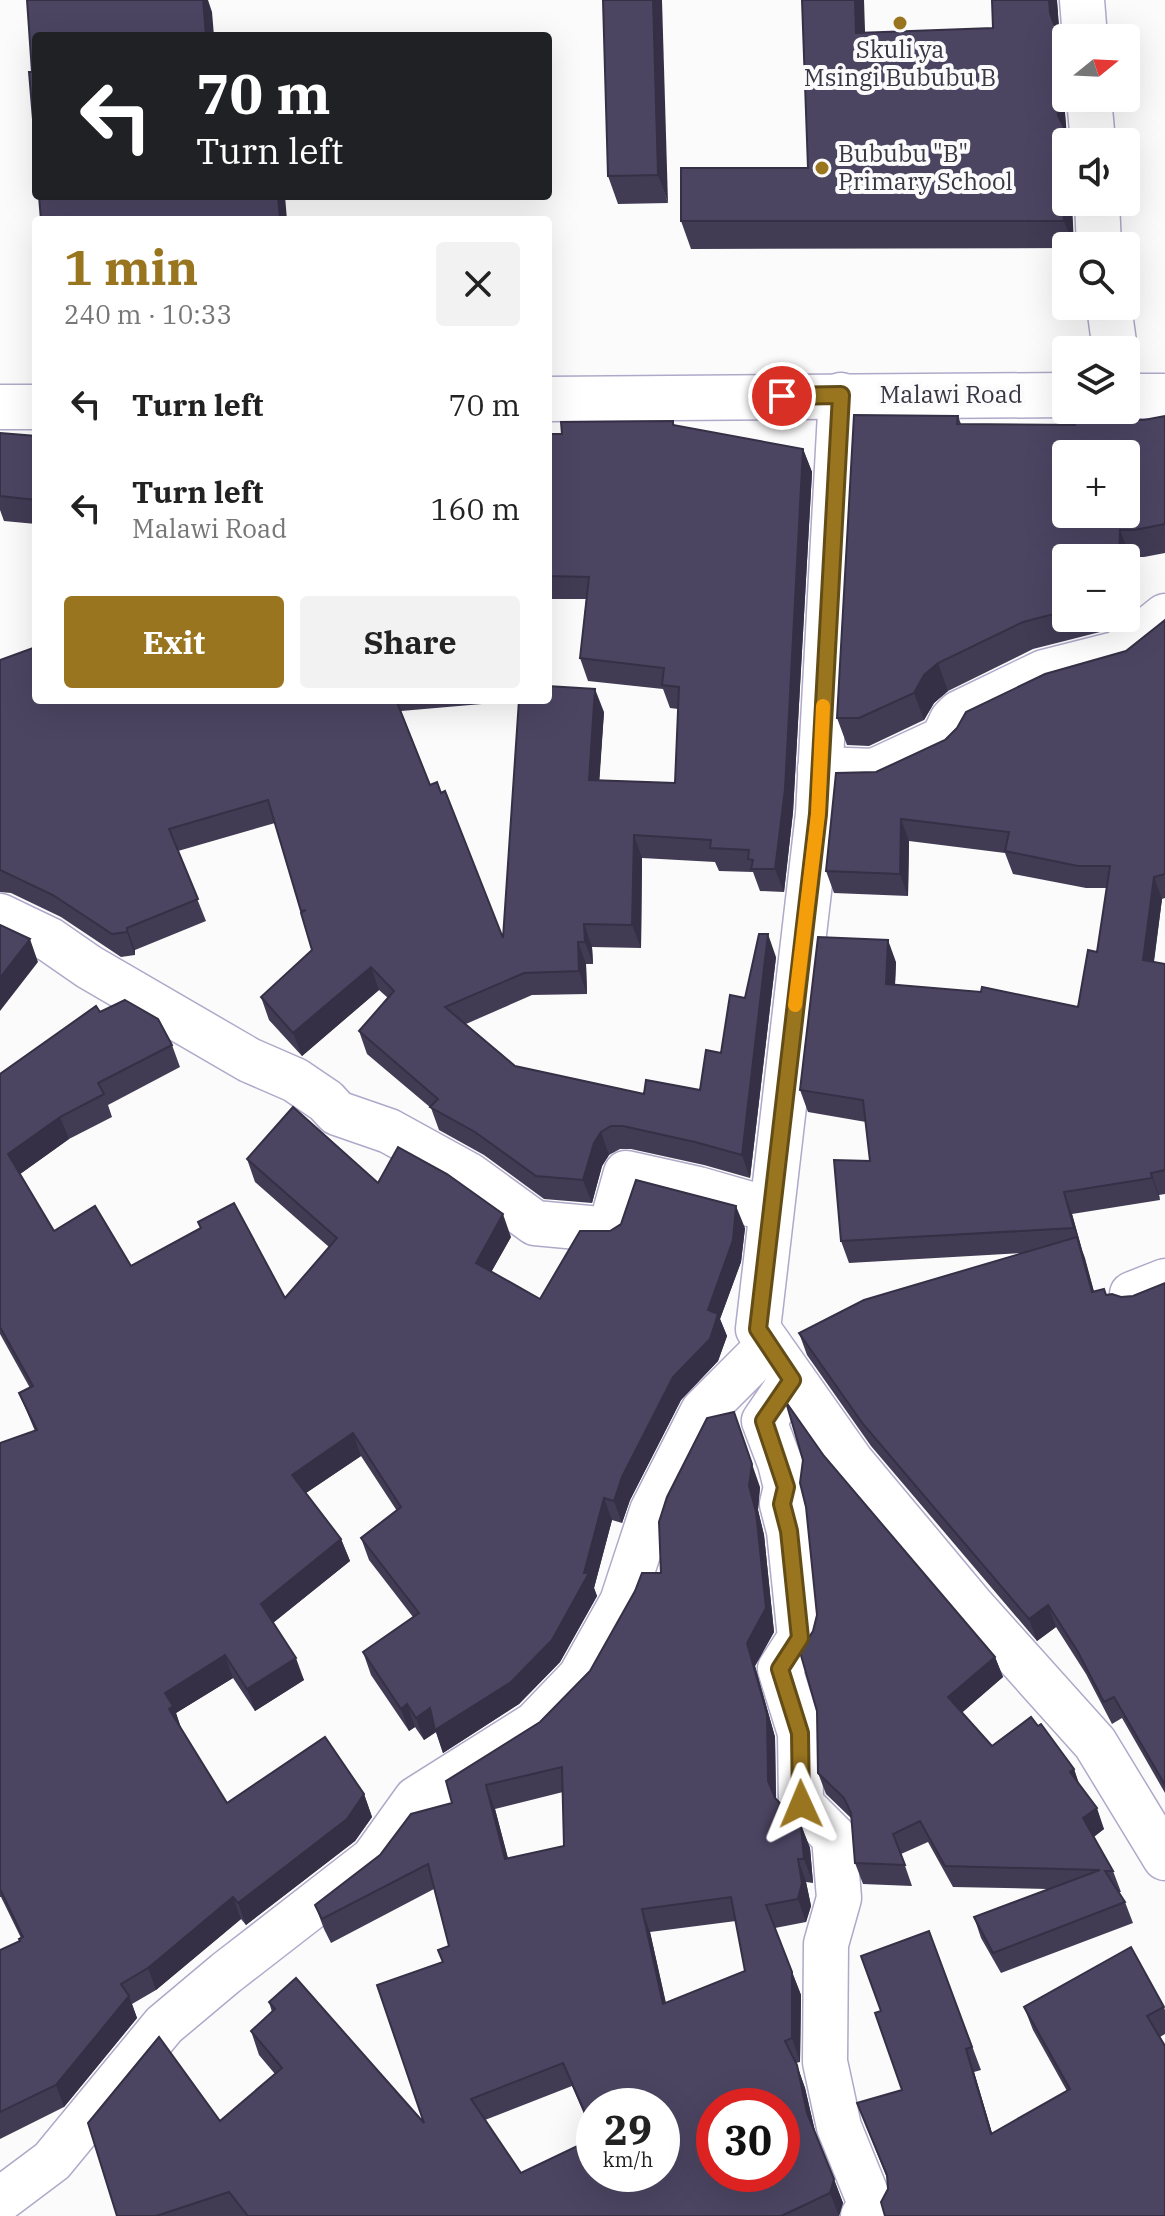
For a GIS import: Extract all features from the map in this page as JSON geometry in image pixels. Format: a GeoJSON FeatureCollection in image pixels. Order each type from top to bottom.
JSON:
{"type":"FeatureCollection","features":[{"type":"Feature","properties":{"kind":"street"},"geometry":{"type":"LineString","coordinates":[[1082,0],[1084,24]]}},
{"type":"Feature","properties":{"kind":"street"},"geometry":{"type":"LineString","coordinates":[[841,395],[818,814],[758,1329],[851,1461],[973,1607],[1095,1743],[1165,1858]]}},
{"type":"Feature","properties":{"kind":"street","name":"Malawi Road"},"geometry":{"type":"LineString","coordinates":[[552,399],[1052,395]]}},
{"type":"Feature","properties":{"kind":"street"},"geometry":{"type":"LineString","coordinates":[[1140,396],[1165,396]]}},
{"type":"Feature","properties":{"kind":"street"},"geometry":{"type":"LineString","coordinates":[[0,407],[32,407]]}},
{"type":"Feature","properties":{"kind":"street"},"geometry":{"type":"LineString","coordinates":[[820,769],[874,771],[943,739],[959,713],[1044,672],[1119,653],[1165,616]]}},
{"type":"Feature","properties":{"kind":"street"},"geometry":{"type":"LineString","coordinates":[[0,916],[50,940],[89,967],[249,1060],[295,1080],[326,1101],[337,1113],[389,1131],[469,1175],[535,1223],[610,1230],[626,1173],[771,1210]]}},
{"type":"Feature","properties":{"kind":"street"},"geometry":{"type":"LineString","coordinates":[[0,2200],[52,2161],[164,2025],[373,1859],[416,1799],[535,1724],[580,1677],[622,1602],[652,1511],[703,1411],[780,1363]]}},
{"type":"Feature","properties":{"kind":"street"},"geometry":{"type":"LineString","coordinates":[[780,1363],[764,1421],[786,1487],[782,1504],[789,1531],[800,1638],[780,1669],[800,1733],[801,1804],[834,1837],[839,1898],[826,1944],[825,2062],[839,2127],[872,2208],[863,2216]]}},
{"type":"Feature","properties":{"kind":"building"},"geometry":{"type":"Polygon","coordinates":[[[27,0],[203,0],[206,32],[32,32],[32,72],[27,0]]]}},
{"type":"Feature","properties":{"kind":"building"},"geometry":{"type":"Polygon","coordinates":[[[603,0],[653,0],[658,175],[608,176],[603,0]]]}},
{"type":"Feature","properties":{"kind":"building"},"geometry":{"type":"Polygon","coordinates":[[[802,0],[855,0],[856,33],[993,28],[992,0],[1049,0],[1054,24],[1052,112],[1058,112],[1064,128],[1052,128],[1052,216],[1064,216],[1064,221],[681,221],[681,168],[808,168],[802,0]]]}},
{"type":"Feature","properties":{"kind":"building"},"geometry":{"type":"Polygon","coordinates":[[[29,72],[32,72],[32,108],[29,72]]]}},
{"type":"Feature","properties":{"kind":"building"},"geometry":{"type":"Polygon","coordinates":[[[39,200],[278,200],[280,216],[41,216],[39,200]]]}},
{"type":"Feature","properties":{"kind":"building"},"geometry":{"type":"Polygon","coordinates":[[[854,415],[958,416],[957,424],[1075,425],[1140,424],[1140,420],[1165,416],[1165,524],[1134,530],[1120,530],[1120,544],[1052,544],[1052,615],[1023,622],[938,663],[924,675],[914,693],[859,718],[837,718],[854,415]]]}},
{"type":"Feature","properties":{"kind":"building"},"geometry":{"type":"Polygon","coordinates":[[[673,421],[673,425],[803,449],[785,789],[775,869],[751,869],[753,860],[748,859],[749,850],[710,848],[711,840],[634,835],[632,925],[584,924],[585,942],[578,942],[579,971],[524,973],[445,1007],[515,1066],[644,1094],[646,1080],[700,1090],[706,1050],[721,1053],[730,995],[745,998],[759,934],[768,934],[742,1155],[623,1126],[611,1126],[601,1132],[594,1143],[583,1180],[536,1176],[475,1132],[430,1107],[438,1099],[359,1031],[394,991],[371,967],[293,1033],[261,997],[312,950],[301,913],[306,910],[301,911],[268,800],[169,829],[198,899],[127,928],[127,932],[112,934],[53,895],[0,870],[0,660],[32,648],[32,704],[398,704],[430,785],[437,782],[441,793],[445,791],[503,938],[519,704],[552,704],[552,686],[595,689],[589,780],[675,783],[679,687],[662,685],[664,668],[580,658],[589,577],[552,576],[552,434],[562,434],[561,422],[673,421]]]}},
{"type":"Feature","properties":{"kind":"building"},"geometry":{"type":"Polygon","coordinates":[[[0,433],[32,436],[32,500],[0,496],[0,433]]]}},
{"type":"Feature","properties":{"kind":"building"},"geometry":{"type":"Polygon","coordinates":[[[1165,620],[1165,874],[1154,877],[1143,960],[1165,964],[1165,1170],[1151,1173],[1152,1178],[1064,1192],[1074,1228],[841,1241],[834,1160],[870,1161],[863,1100],[800,1090],[818,937],[888,940],[886,984],[981,992],[982,987],[1078,1007],[1088,950],[1097,952],[1110,866],[1078,866],[1005,851],[1009,832],[901,819],[900,874],[826,871],[836,773],[876,772],[945,740],[966,712],[1045,674],[1126,651],[1165,620]]]}},
{"type":"Feature","properties":{"kind":"building"},"geometry":{"type":"Polygon","coordinates":[[[0,925],[30,939],[0,978],[0,925]]]}},
{"type":"Feature","properties":{"kind":"building"},"geometry":{"type":"Polygon","coordinates":[[[125,1000],[158,1019],[172,1045],[98,1083],[104,1094],[60,1117],[8,1154],[54,1231],[95,1206],[131,1266],[201,1228],[198,1222],[234,1203],[285,1298],[337,1238],[247,1159],[293,1107],[378,1183],[398,1147],[447,1174],[503,1214],[476,1263],[540,1299],[580,1231],[610,1231],[621,1224],[636,1180],[736,1206],[733,1240],[708,1310],[718,1314],[710,1339],[673,1377],[622,1477],[614,1501],[604,1498],[584,1573],[589,1573],[552,1640],[511,1682],[435,1730],[430,1708],[416,1718],[407,1704],[401,1709],[363,1652],[419,1613],[361,1538],[401,1507],[353,1433],[292,1475],[341,1539],[261,1604],[296,1658],[247,1689],[225,1655],[165,1693],[173,1706],[169,1709],[227,1803],[325,1737],[364,1794],[347,1819],[238,1903],[233,1897],[148,1968],[121,1984],[129,1996],[56,2085],[0,2112],[0,1950],[23,1937],[0,1889],[0,1443],[37,1430],[19,1393],[33,1386],[0,1327],[0,1074],[96,1006],[100,1012],[125,1000]]]}},
{"type":"Feature","properties":{"kind":"building"},"geometry":{"type":"Polygon","coordinates":[[[1077,1237],[1092,1292],[1104,1289],[1106,1295],[1133,1296],[1165,1283],[1165,1785],[1114,1697],[1104,1702],[1078,1652],[1048,1605],[1029,1619],[863,1424],[799,1333],[864,1300],[1077,1237]]]}},
{"type":"Feature","properties":{"kind":"building"},"geometry":{"type":"Polygon","coordinates":[[[786,1402],[824,1456],[995,1657],[948,1697],[992,1746],[1031,1717],[1038,1726],[1041,1724],[1074,1769],[1070,1772],[1097,1808],[1083,1818],[1113,1871],[1105,1871],[1125,1902],[993,1953],[974,1917],[1100,1870],[945,1866],[920,1821],[893,1834],[905,1865],[855,1863],[851,1813],[844,1798],[818,1773],[817,1711],[800,1652],[813,1631],[817,1615],[806,1507],[800,1483],[803,1460],[786,1402]]]}},
{"type":"Feature","properties":{"kind":"building"},"geometry":{"type":"Polygon","coordinates":[[[734,1412],[752,1464],[749,1486],[756,1512],[766,1608],[747,1643],[767,1714],[768,1781],[775,1798],[801,1825],[804,1859],[798,1859],[802,1883],[798,1899],[766,1905],[792,1972],[792,2038],[785,2041],[797,2065],[807,2113],[834,2179],[830,2193],[784,2216],[248,2216],[229,2192],[156,2216],[117,2216],[88,2123],[159,2037],[220,2121],[282,2068],[251,2031],[275,2009],[269,2002],[296,1978],[424,2123],[377,1985],[443,1962],[438,1950],[449,1946],[428,1864],[322,1919],[315,1905],[380,1855],[411,1814],[452,1803],[446,1781],[540,1722],[590,1671],[642,1573],[661,1573],[659,1522],[667,1497],[707,1418],[734,1412]],[[562,1767],[486,1785],[505,1859],[564,1846],[562,1767]],[[731,1897],[642,1909],[663,2004],[745,1971],[731,1897]]]}},
{"type":"Feature","properties":{"kind":"building"},"geometry":{"type":"Polygon","coordinates":[[[929,1931],[972,2047],[966,2049],[991,2134],[1070,2089],[1024,2007],[1131,1947],[1164,2007],[1147,2016],[1165,2046],[1165,2216],[885,2216],[881,2202],[888,2189],[887,2175],[857,2103],[902,2090],[875,2013],[881,2011],[861,1956],[929,1931]]]}},
{"type":"Feature","properties":{"kind":"slow traffic"},"geometry":{"type":"LineString","coordinates":[[795,1005],[818,814],[823,706]]}},
{"type":"Feature","properties":{"kind":"place","name":"Skuli ya Msingi Bububu B"},"geometry":{"type":"Point","coordinates":[900,23]}},
{"type":"Feature","properties":{"kind":"place","name":"Bububu \"B\" Primary School"},"geometry":{"type":"Point","coordinates":[822,168]}},
{"type":"Feature","properties":{"kind":"route"},"geometry":{"type":"LineString","coordinates":[[782,396],[841,395],[818,814],[758,1329],[792,1380],[764,1421],[786,1487],[782,1504],[789,1531],[800,1638],[780,1669],[800,1733],[801,1804]]}}]}
